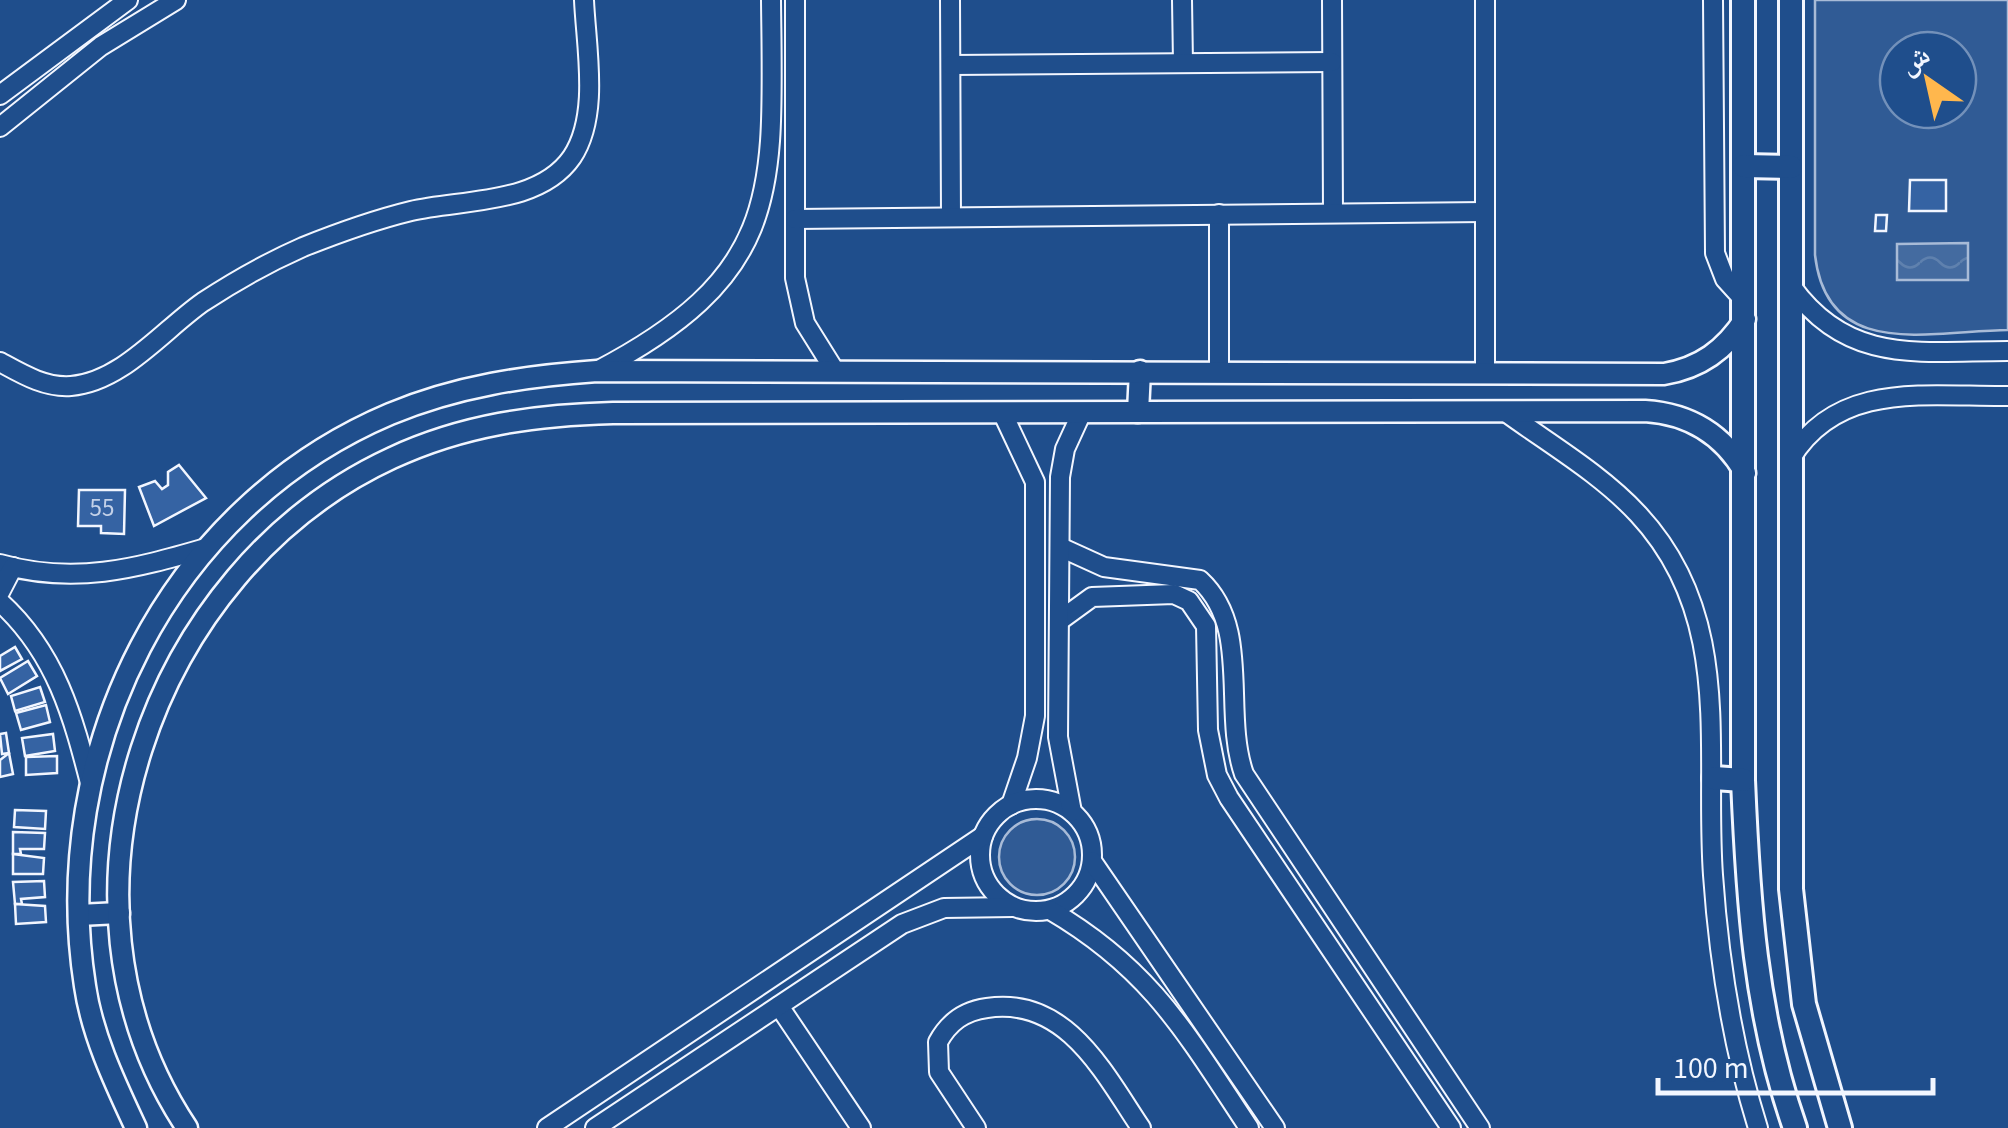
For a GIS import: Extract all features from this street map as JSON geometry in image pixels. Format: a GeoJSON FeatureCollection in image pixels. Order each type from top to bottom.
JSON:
{"type":"FeatureCollection","features":[{"type":"Feature","properties":{"kind":"main road"},"geometry":{"type":"LineString","coordinates":[[1744,0],[1743,780],[1750,937],[1776,1063],[1795,1128]]}},
{"type":"Feature","properties":{"kind":"main road"},"geometry":{"type":"LineString","coordinates":[[1791,0],[1793,928],[1812,1042],[1840,1128]]}},
{"type":"Feature","properties":{"kind":"main road"},"geometry":{"type":"LineString","coordinates":[[1744,166],[1792,167]]}},
{"type":"Feature","properties":{"kind":"main road"},"geometry":{"type":"LineString","coordinates":[[1714,778],[1743,780]]}},
{"type":"Feature","properties":{"kind":"street"},"geometry":{"type":"LineString","coordinates":[[0,95],[128,0]]}},
{"type":"Feature","properties":{"kind":"street"},"geometry":{"type":"LineString","coordinates":[[0,127],[102,46],[176,0]]}},
{"type":"Feature","properties":{"kind":"street"},"geometry":{"type":"LineString","coordinates":[[0,362],[43,383],[89,383],[110,374],[204,302],[302,248],[410,212],[533,188],[555,175],[583,134],[587,109],[584,0]]}},
{"type":"Feature","properties":{"kind":"street"},"geometry":{"type":"LineString","coordinates":[[597,372],[645,346],[695,309],[717,286],[750,234],[768,175],[772,142],[771,0]]}},
{"type":"Feature","properties":{"kind":"street"},"geometry":{"type":"LineString","coordinates":[[795,0],[798,301],[815,344],[835,371]]}},
{"type":"Feature","properties":{"kind":"street"},"geometry":{"type":"LineString","coordinates":[[950,0],[951,217]]}},
{"type":"Feature","properties":{"kind":"street"},"geometry":{"type":"LineString","coordinates":[[1182,0],[1183,63]]}},
{"type":"Feature","properties":{"kind":"street"},"geometry":{"type":"LineString","coordinates":[[1332,0],[1333,214]]}},
{"type":"Feature","properties":{"kind":"street"},"geometry":{"type":"LineString","coordinates":[[1485,0],[1485,371]]}},
{"type":"Feature","properties":{"kind":"street"},"geometry":{"type":"LineString","coordinates":[[136,1128],[101,1047],[85,988],[78,915],[91,787],[114,700],[131,659],[178,582],[206,548],[267,490],[334,443],[392,414],[464,389],[530,377],[597,372],[835,371],[1664,374],[1691,367],[1728,343],[1745,310],[1715,254],[1713,0]]}},
{"type":"Feature","properties":{"kind":"street"},"geometry":{"type":"LineString","coordinates":[[951,65],[1332,62]]}},
{"type":"Feature","properties":{"kind":"street"},"geometry":{"type":"LineString","coordinates":[[795,219],[1485,212]]}},
{"type":"Feature","properties":{"kind":"street"},"geometry":{"type":"LineString","coordinates":[[1219,214],[1219,371]]}},
{"type":"Feature","properties":{"kind":"street"},"geometry":{"type":"LineString","coordinates":[[1792,287],[1827,325],[1871,347],[2008,351]]}},
{"type":"Feature","properties":{"kind":"street"},"geometry":{"type":"LineString","coordinates":[[1138,412],[1140,371]]}},
{"type":"Feature","properties":{"kind":"street"},"geometry":{"type":"LineString","coordinates":[[1620,412],[1622,374]]}},
{"type":"Feature","properties":{"kind":"street"},"geometry":{"type":"LineString","coordinates":[[464,389],[476,426]]}},
{"type":"Feature","properties":{"kind":"street"},"geometry":{"type":"LineString","coordinates":[[1790,458],[1827,416],[1864,400],[2008,396]]}},
{"type":"Feature","properties":{"kind":"street"},"geometry":{"type":"LineString","coordinates":[[1002,412],[1035,482],[1035,716],[1027,758],[1011,805]]}},
{"type":"Feature","properties":{"kind":"street"},"geometry":{"type":"LineString","coordinates":[[1082,412],[1061,462],[1058,737],[1072,812],[1088,834],[1092,860],[1276,1128]]}},
{"type":"Feature","properties":{"kind":"street"},"geometry":{"type":"LineString","coordinates":[[1507,412],[1640,516],[1670,558],[1690,599],[1705,653],[1714,718],[1712,869],[1719,957],[1732,1029],[1758,1128]]}},
{"type":"Feature","properties":{"kind":"street"},"geometry":{"type":"LineString","coordinates":[[187,1128],[156,1076],[133,1013],[119,913],[124,820],[142,745],[164,687],[211,607],[273,538],[347,482],[402,453],[476,426],[579,414],[1662,412],[1692,421],[1729,448],[1745,474]]}},
{"type":"Feature","properties":{"kind":"street"},"geometry":{"type":"LineString","coordinates":[[1060,546],[1104,567],[1200,580],[1224,606],[1229,626],[1233,728],[1244,774],[1480,1128]]}},
{"type":"Feature","properties":{"kind":"street"},"geometry":{"type":"LineString","coordinates":[[0,592],[6,566],[93,576],[206,548]]}},
{"type":"Feature","properties":{"kind":"street"},"geometry":{"type":"LineString","coordinates":[[1059,621],[1092,597],[1132,594],[1174,594],[1200,613],[1208,646],[1211,753],[1229,798],[1451,1128]]}},
{"type":"Feature","properties":{"kind":"street"},"geometry":{"type":"LineString","coordinates":[[0,602],[43,650],[62,684],[91,787]]}},
{"type":"Feature","properties":{"kind":"street"},"geometry":{"type":"LineString","coordinates":[[547,1128],[984,836],[999,813],[1011,805],[1036,799],[1072,812]]}},
{"type":"Feature","properties":{"kind":"street"},"geometry":{"type":"LineString","coordinates":[[984,836],[984,878],[1013,907]]}},
{"type":"Feature","properties":{"kind":"street"},"geometry":{"type":"LineString","coordinates":[[1050,910],[1079,892],[1092,860]]}},
{"type":"Feature","properties":{"kind":"street"},"geometry":{"type":"LineString","coordinates":[[595,1128],[902,924],[929,912],[960,906],[1050,910],[1100,941],[1158,993],[1249,1128]]}},
{"type":"Feature","properties":{"kind":"street"},"geometry":{"type":"LineString","coordinates":[[78,915],[119,913]]}},
{"type":"Feature","properties":{"kind":"street"},"geometry":{"type":"LineString","coordinates":[[818,948],[833,971]]}},
{"type":"Feature","properties":{"kind":"street"},"geometry":{"type":"LineString","coordinates":[[779,1006],[861,1128]]}},
{"type":"Feature","properties":{"kind":"street"},"geometry":{"type":"LineString","coordinates":[[976,1128],[938,1072],[938,1042],[964,1014],[1007,1006],[1048,1018],[1080,1040],[1141,1128]]}},
{"type":"Feature","properties":{"kind":"shaded area"},"geometry":{"type":"Polygon","coordinates":[[[1815,0],[2008,0],[2008,330],[1886,333],[1861,326],[1839,312],[1823,289],[1815,255],[1815,0]]]}},
{"type":"Feature","properties":{"kind":"shaded area"},"geometry":{"type":"Polygon","coordinates":[[[1037,819],[1064,830],[1075,857],[1064,884],[1037,895],[1010,884],[999,857],[1010,830],[1037,819]]]}},
{"type":"Feature","properties":{"kind":"water"},"geometry":{"type":"Polygon","coordinates":[[[1968,243],[1968,280],[1897,280],[1897,244],[1968,243]]]}},
{"type":"Feature","properties":{"kind":"building"},"geometry":{"type":"Polygon","coordinates":[[[1910,180],[1946,180],[1946,211],[1909,211],[1910,180]]]}},
{"type":"Feature","properties":{"kind":"building"},"geometry":{"type":"Polygon","coordinates":[[[1876,215],[1887,215],[1886,231],[1875,231],[1876,215]]]}},
{"type":"Feature","properties":{"kind":"building"},"geometry":{"type":"Polygon","coordinates":[[[179,465],[206,498],[154,526],[139,487],[155,481],[162,489],[168,485],[168,472],[179,465]]]}},
{"type":"Feature","properties":{"kind":"building"},"geometry":{"type":"Polygon","coordinates":[[[79,490],[125,490],[124,534],[101,533],[101,526],[78,526],[79,490]]]}},
{"type":"Feature","properties":{"kind":"building"},"geometry":{"type":"Polygon","coordinates":[[[15,647],[22,659],[0,671],[0,656],[15,647]]]}},
{"type":"Feature","properties":{"kind":"building"},"geometry":{"type":"Polygon","coordinates":[[[28,661],[37,676],[8,694],[0,678],[28,661]]]}},
{"type":"Feature","properties":{"kind":"building"},"geometry":{"type":"Polygon","coordinates":[[[40,687],[45,702],[15,711],[11,696],[40,687]]]}},
{"type":"Feature","properties":{"kind":"building"},"geometry":{"type":"Polygon","coordinates":[[[46,705],[50,722],[21,730],[16,713],[46,705]]]}},
{"type":"Feature","properties":{"kind":"building"},"geometry":{"type":"Polygon","coordinates":[[[6,733],[9,753],[2,754],[0,734],[6,733]]]}},
{"type":"Feature","properties":{"kind":"building"},"geometry":{"type":"Polygon","coordinates":[[[53,734],[55,751],[25,756],[22,738],[53,734]]]}},
{"type":"Feature","properties":{"kind":"building"},"geometry":{"type":"Polygon","coordinates":[[[9,753],[13,774],[0,777],[0,760],[9,753]]]}},
{"type":"Feature","properties":{"kind":"building"},"geometry":{"type":"Polygon","coordinates":[[[57,756],[57,773],[26,775],[26,757],[57,756]]]}},
{"type":"Feature","properties":{"kind":"building"},"geometry":{"type":"Polygon","coordinates":[[[15,810],[46,811],[45,829],[14,827],[15,810]]]}},
{"type":"Feature","properties":{"kind":"building"},"geometry":{"type":"Polygon","coordinates":[[[13,832],[45,833],[44,849],[20,849],[21,854],[13,854],[13,832]]]}},
{"type":"Feature","properties":{"kind":"building"},"geometry":{"type":"Polygon","coordinates":[[[13,854],[44,858],[43,874],[13,874],[13,854]]]}},
{"type":"Feature","properties":{"kind":"building"},"geometry":{"type":"Polygon","coordinates":[[[44,881],[45,897],[21,899],[22,904],[15,904],[13,882],[44,881]]]}},
{"type":"Feature","properties":{"kind":"building"},"geometry":{"type":"Polygon","coordinates":[[[15,904],[45,906],[46,922],[16,924],[15,904]]]}}]}
